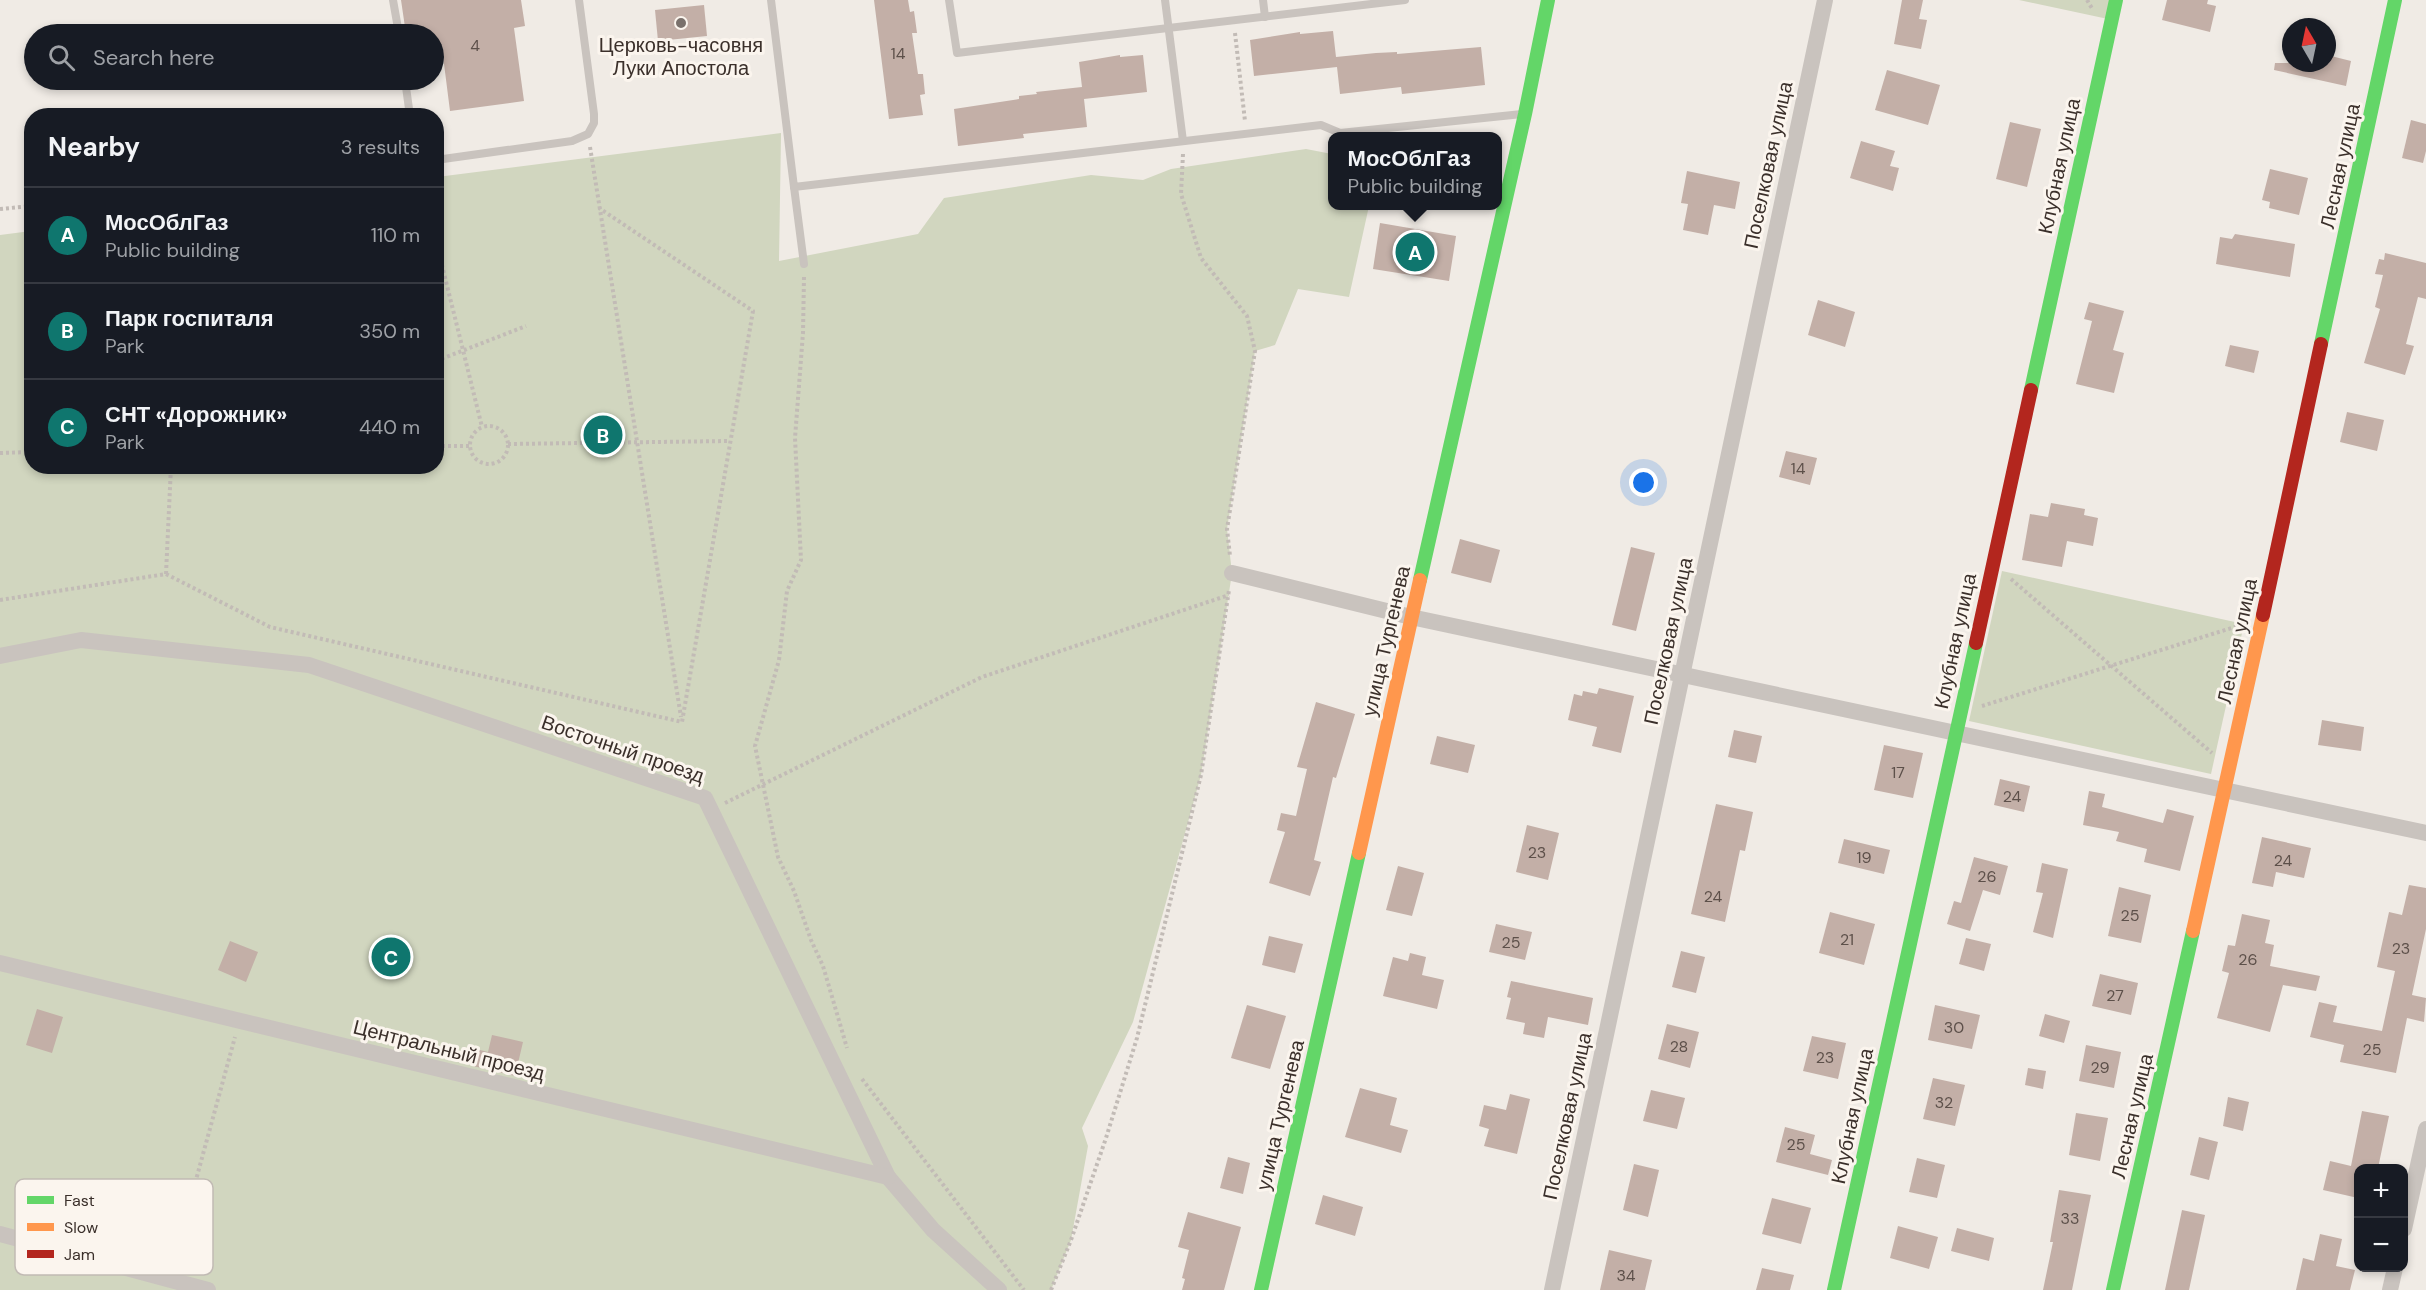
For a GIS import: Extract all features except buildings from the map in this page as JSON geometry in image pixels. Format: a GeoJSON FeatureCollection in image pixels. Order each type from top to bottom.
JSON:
{"type":"FeatureCollection","features":[{"type":"Feature","properties":{"kind":"street","name":"улица Тургенева"},"geometry":{"type":"LineString","coordinates":[[1261,1290],[1525,114],[1548,0]]}},
{"type":"Feature","properties":{"kind":"street","name":"Поселковая улица"},"geometry":{"type":"LineString","coordinates":[[1552,1290],[1825,0]]}},
{"type":"Feature","properties":{"kind":"street","name":"Клубная улица"},"geometry":{"type":"LineString","coordinates":[[1834,1290],[2116,0]]}},
{"type":"Feature","properties":{"kind":"street","name":"Лесная улица"},"geometry":{"type":"LineString","coordinates":[[2113,1290],[2225,790],[2395,0]]}},
{"type":"Feature","properties":{"kind":"street"},"geometry":{"type":"LineString","coordinates":[[1232,573],[1411,617],[2426,833]]}},
{"type":"Feature","properties":{"kind":"street","name":"Восточный проезд"},"geometry":{"type":"LineString","coordinates":[[0,656],[81,640],[309,666],[705,798],[888,1178],[933,1230],[999,1290]]}},
{"type":"Feature","properties":{"kind":"street","name":"Центральный проезд"},"geometry":{"type":"LineString","coordinates":[[0,963],[888,1178]]}},
{"type":"Feature","properties":{"kind":"street"},"geometry":{"type":"LineString","coordinates":[[2406,1218],[2426,1129]]}},
{"type":"Feature","properties":{"kind":"street"},"geometry":{"type":"LineString","coordinates":[[0,1234],[15,1238]]}},
{"type":"Feature","properties":{"kind":"street"},"geometry":{"type":"LineString","coordinates":[[2390,1290],[2394,1272]]}},
{"type":"Feature","properties":{"kind":"street"},"geometry":{"type":"LineString","coordinates":[[153,1275],[208,1290]]}},
{"type":"Feature","properties":{"kind":"lane"},"geometry":{"type":"LineString","coordinates":[[393,0],[397,24]]}},
{"type":"Feature","properties":{"kind":"lane"},"geometry":{"type":"LineString","coordinates":[[444,159],[572,141],[588,134],[594,123],[594,114],[579,0]]}},
{"type":"Feature","properties":{"kind":"lane"},"geometry":{"type":"LineString","coordinates":[[771,0],[804,264]]}},
{"type":"Feature","properties":{"kind":"lane"},"geometry":{"type":"LineString","coordinates":[[949,0],[957,53],[1405,0]]}},
{"type":"Feature","properties":{"kind":"lane"},"geometry":{"type":"LineString","coordinates":[[1166,0],[1183,141]]}},
{"type":"Feature","properties":{"kind":"lane"},"geometry":{"type":"LineString","coordinates":[[1263,0],[1265,16]]}},
{"type":"Feature","properties":{"kind":"lane"},"geometry":{"type":"LineString","coordinates":[[407,90],[410,108]]}},
{"type":"Feature","properties":{"kind":"lane"},"geometry":{"type":"LineString","coordinates":[[1351,132],[1525,114]]}},
{"type":"Feature","properties":{"kind":"lane"},"geometry":{"type":"LineString","coordinates":[[794,187],[1321,125],[1338,132]]}},
{"type":"Feature","properties":{"kind":"path"},"geometry":{"type":"LineString","coordinates":[[1234,20],[1247,134]]}},
{"type":"Feature","properties":{"kind":"path"},"geometry":{"type":"LineString","coordinates":[[588,134],[682,722]]}},
{"type":"Feature","properties":{"kind":"path"},"geometry":{"type":"LineString","coordinates":[[1051,1290],[1106,1138],[1137,1038],[1201,775],[1232,573],[1227,529],[1255,351],[1247,316],[1201,258],[1181,194],[1183,141]]}},
{"type":"Feature","properties":{"kind":"path"},"geometry":{"type":"LineString","coordinates":[[0,209],[24,207]]}},
{"type":"Feature","properties":{"kind":"path"},"geometry":{"type":"LineString","coordinates":[[599,208],[753,311],[682,722]]}},
{"type":"Feature","properties":{"kind":"path"},"geometry":{"type":"LineString","coordinates":[[804,264],[803,333],[795,438],[801,560],[787,591],[779,660],[755,746],[778,856],[823,966],[850,1056]]}},
{"type":"Feature","properties":{"kind":"path"},"geometry":{"type":"LineString","coordinates":[[444,274],[482,427]]}},
{"type":"Feature","properties":{"kind":"path"},"geometry":{"type":"LineString","coordinates":[[444,358],[526,326]]}},
{"type":"Feature","properties":{"kind":"path"},"geometry":{"type":"LineString","coordinates":[[494,426],[500,429],[507,438],[508,444],[506,456],[490,464],[478,461],[470,446],[473,435],[482,427],[494,426]]}},
{"type":"Feature","properties":{"kind":"path"},"geometry":{"type":"LineString","coordinates":[[508,444],[730,441]]}},
{"type":"Feature","properties":{"kind":"path"},"geometry":{"type":"LineString","coordinates":[[444,446],[470,446]]}},
{"type":"Feature","properties":{"kind":"path"},"geometry":{"type":"LineString","coordinates":[[0,453],[24,452]]}},
{"type":"Feature","properties":{"kind":"path"},"geometry":{"type":"LineString","coordinates":[[166,574],[171,474]]}},
{"type":"Feature","properties":{"kind":"path"},"geometry":{"type":"LineString","coordinates":[[1992,563],[2215,756]]}},
{"type":"Feature","properties":{"kind":"path"},"geometry":{"type":"LineString","coordinates":[[0,600],[166,574],[270,627],[682,722]]}},
{"type":"Feature","properties":{"kind":"path"},"geometry":{"type":"LineString","coordinates":[[711,810],[981,677],[1228,595]]}},
{"type":"Feature","properties":{"kind":"path"},"geometry":{"type":"LineString","coordinates":[[1959,713],[2244,624],[2263,614]]}},
{"type":"Feature","properties":{"kind":"path"},"geometry":{"type":"LineString","coordinates":[[196,1179],[239,1021]]}},
{"type":"Feature","properties":{"kind":"path"},"geometry":{"type":"LineString","coordinates":[[860,1076],[1024,1290]]}},
{"type":"Feature","properties":{"kind":"path"},"geometry":{"type":"LineString","coordinates":[[168,1279],[169,1275]]}},
{"type":"Feature","properties":{"kind":"green space"},"geometry":{"type":"Polygon","coordinates":[[[2019,0],[2112,0],[2108,19],[2019,0]]]}},
{"type":"Feature","properties":{"kind":"green space"},"geometry":{"type":"Polygon","coordinates":[[[781,133],[779,261],[918,234],[944,198],[1091,175],[1143,180],[1171,169],[1306,149],[1328,153],[1328,210],[1368,210],[1349,297],[1298,289],[1275,345],[1255,351],[1227,529],[1232,573],[1201,775],[1133,1022],[1082,1128],[1088,1146],[1071,1240],[1051,1290],[0,1290],[0,235],[24,232],[24,474],[444,474],[444,176],[781,133]]]}},
{"type":"Feature","properties":{"kind":"green space"},"geometry":{"type":"Polygon","coordinates":[[[2002,571],[2244,624],[2211,774],[1969,721],[2002,571]]]}},
{"type":"Feature","properties":{"kind":"traffic: fast"},"geometry":{"type":"LineString","coordinates":[[1420,580],[1525,114],[1548,0]]}},
{"type":"Feature","properties":{"kind":"traffic: fast"},"geometry":{"type":"LineString","coordinates":[[2031,390],[2116,0]]}},
{"type":"Feature","properties":{"kind":"traffic: fast"},"geometry":{"type":"LineString","coordinates":[[2321,344],[2395,0]]}},
{"type":"Feature","properties":{"kind":"traffic: fast"},"geometry":{"type":"LineString","coordinates":[[1834,1290],[1976,643]]}},
{"type":"Feature","properties":{"kind":"traffic: fast"},"geometry":{"type":"LineString","coordinates":[[1261,1290],[1359,853]]}},
{"type":"Feature","properties":{"kind":"traffic: fast"},"geometry":{"type":"LineString","coordinates":[[2113,1290],[2193,931]]}},
{"type":"Feature","properties":{"kind":"traffic: slow"},"geometry":{"type":"LineString","coordinates":[[1359,853],[1420,580]]}},
{"type":"Feature","properties":{"kind":"traffic: slow"},"geometry":{"type":"LineString","coordinates":[[2193,931],[2263,615]]}},
{"type":"Feature","properties":{"kind":"traffic: jam"},"geometry":{"type":"LineString","coordinates":[[2263,615],[2321,344]]}},
{"type":"Feature","properties":{"kind":"traffic: jam"},"geometry":{"type":"LineString","coordinates":[[1976,643],[2031,390]]}},
{"type":"Feature","properties":{"kind":"place","name":"Церковь-часовня Луки Апостола"},"geometry":{"type":"Point","coordinates":[681,23]}},
{"type":"Feature","properties":{"kind":"place","name":"МосОблГаз"},"geometry":{"type":"Point","coordinates":[1415,252]}},
{"type":"Feature","properties":{"kind":"place","name":"Парк госпиталя"},"geometry":{"type":"Point","coordinates":[603,435]}},
{"type":"Feature","properties":{"kind":"place","name":"СНТ «Дорожник»"},"geometry":{"type":"Point","coordinates":[391,957]}}]}
